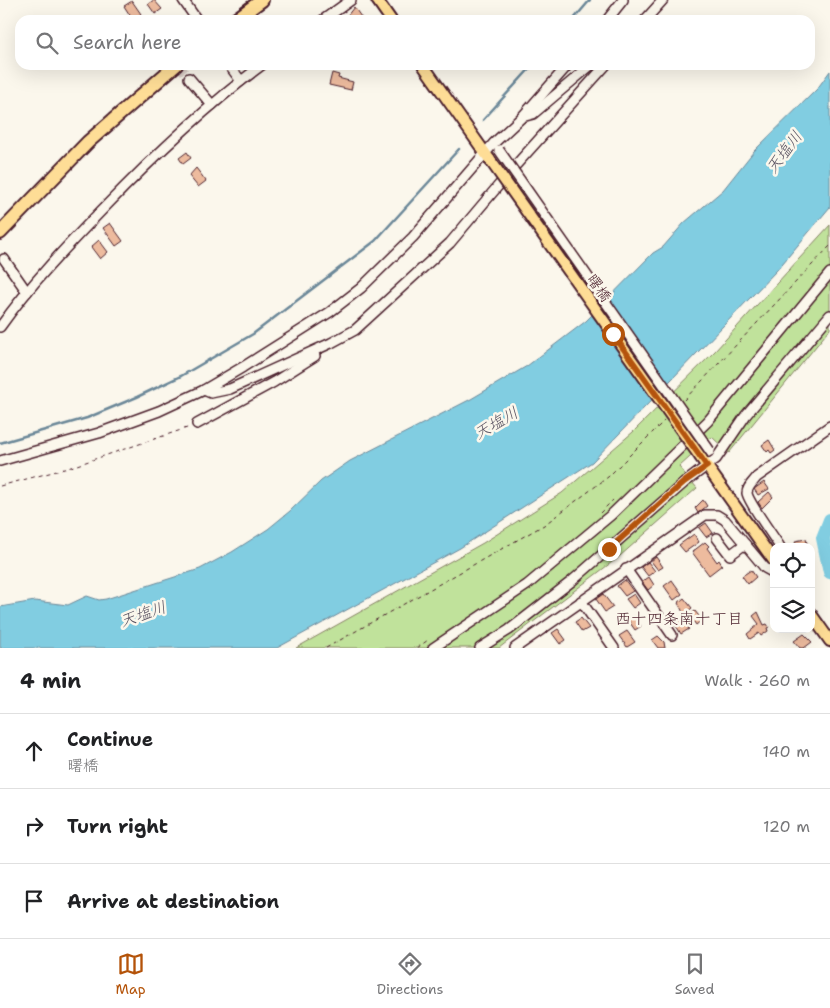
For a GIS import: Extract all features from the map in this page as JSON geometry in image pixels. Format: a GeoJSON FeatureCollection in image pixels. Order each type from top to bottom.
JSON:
{"type":"FeatureCollection","features":[{"type":"Feature","properties":{"kind":"highway"},"geometry":{"type":"LineString","coordinates":[[242,15],[262,0]]}},
{"type":"Feature","properties":{"kind":"highway"},"geometry":{"type":"LineString","coordinates":[[0,233],[88,142],[170,70]]}},
{"type":"Feature","properties":{"kind":"main road"},"geometry":{"type":"LineString","coordinates":[[377,0],[388,15]]}},
{"type":"Feature","properties":{"kind":"main road","name":"曙橋"},"geometry":{"type":"LineString","coordinates":[[427,70],[770,554]]}},
{"type":"Feature","properties":{"kind":"main road"},"geometry":{"type":"LineString","coordinates":[[815,620],[830,641]]}},
{"type":"Feature","properties":{"kind":"street"},"geometry":{"type":"LineString","coordinates":[[183,0],[194,15]]}},
{"type":"Feature","properties":{"kind":"street"},"geometry":{"type":"LineString","coordinates":[[330,15],[352,0]]}},
{"type":"Feature","properties":{"kind":"street"},"geometry":{"type":"LineString","coordinates":[[611,15],[623,0]]}},
{"type":"Feature","properties":{"kind":"street"},"geometry":{"type":"LineString","coordinates":[[650,15],[663,0]]}},
{"type":"Feature","properties":{"kind":"street"},"geometry":{"type":"LineString","coordinates":[[233,70],[241,81]]}},
{"type":"Feature","properties":{"kind":"street"},"geometry":{"type":"LineString","coordinates":[[0,327],[27,292],[112,199],[212,105],[255,70]]}},
{"type":"Feature","properties":{"kind":"street"},"geometry":{"type":"LineString","coordinates":[[0,461],[99,433],[159,411],[204,390],[285,343],[361,288],[418,232],[564,70]]}},
{"type":"Feature","properties":{"kind":"street"},"geometry":{"type":"LineString","coordinates":[[522,117],[534,114],[585,70]]}},
{"type":"Feature","properties":{"kind":"street"},"geometry":{"type":"LineString","coordinates":[[197,424],[274,382],[355,330],[450,243],[515,166],[601,70]]}},
{"type":"Feature","properties":{"kind":"street"},"geometry":{"type":"LineString","coordinates":[[189,78],[212,105]]}},
{"type":"Feature","properties":{"kind":"street"},"geometry":{"type":"LineString","coordinates":[[496,146],[713,455]]}},
{"type":"Feature","properties":{"kind":"street"},"geometry":{"type":"LineString","coordinates":[[4,259],[27,292]]}},
{"type":"Feature","properties":{"kind":"street"},"geometry":{"type":"LineString","coordinates":[[433,648],[528,585],[611,515],[708,421],[830,273]]}},
{"type":"Feature","properties":{"kind":"street"},"geometry":{"type":"LineString","coordinates":[[480,648],[510,630],[572,582],[713,455],[830,314]]}},
{"type":"Feature","properties":{"kind":"street"},"geometry":{"type":"LineString","coordinates":[[204,390],[215,393],[230,389],[331,344]]}},
{"type":"Feature","properties":{"kind":"street"},"geometry":{"type":"LineString","coordinates":[[777,543],[750,502],[747,493],[749,485],[757,477],[830,426]]}},
{"type":"Feature","properties":{"kind":"street"},"geometry":{"type":"LineString","coordinates":[[515,648],[705,515],[717,516],[725,520],[765,568],[770,571]]}},
{"type":"Feature","properties":{"kind":"street"},"geometry":{"type":"LineString","coordinates":[[717,538],[730,555],[745,544]]}},
{"type":"Feature","properties":{"kind":"street"},"geometry":{"type":"LineString","coordinates":[[626,569],[672,635]]}},
{"type":"Feature","properties":{"kind":"street"},"geometry":{"type":"LineString","coordinates":[[580,601],[610,647]]}},
{"type":"Feature","properties":{"kind":"path"},"geometry":{"type":"LineString","coordinates":[[684,400],[830,246]]}},
{"type":"Feature","properties":{"kind":"path"},"geometry":{"type":"LineString","coordinates":[[326,648],[544,525],[608,477],[665,421]]}},
{"type":"Feature","properties":{"kind":"path"},"geometry":{"type":"LineString","coordinates":[[0,486],[68,468],[197,424]]}},
{"type":"Feature","properties":{"kind":"path"},"geometry":{"type":"LineString","coordinates":[[600,512],[614,500]]}},
{"type":"Feature","properties":{"kind":"path"},"geometry":{"type":"LineString","coordinates":[[417,648],[432,638]]}},
{"type":"Feature","properties":{"kind":"green space"},"geometry":{"type":"Polygon","coordinates":[[[830,225],[830,329],[729,453],[712,437],[679,467],[697,488],[620,556],[499,648],[296,648],[483,543],[562,493],[633,432],[715,351],[830,225]]]}},
{"type":"Feature","properties":{"kind":"water","name":"天塩川"},"geometry":{"type":"Polygon","coordinates":[[[830,71],[830,207],[777,270],[592,462],[460,548],[277,648],[0,648],[0,607],[35,601],[68,605],[87,596],[99,600],[106,599],[200,569],[232,552],[268,529],[321,481],[350,461],[471,399],[527,366],[586,321],[653,253],[663,247],[684,223],[723,190],[754,151],[817,89],[830,71]]]}},
{"type":"Feature","properties":{"kind":"building"},"geometry":{"type":"Polygon","coordinates":[[[154,0],[162,9],[155,14],[148,4],[154,0]]]}},
{"type":"Feature","properties":{"kind":"building"},"geometry":{"type":"Polygon","coordinates":[[[132,1],[141,14],[130,15],[124,6],[132,1]]]}},
{"type":"Feature","properties":{"kind":"building"},"geometry":{"type":"Polygon","coordinates":[[[354,7],[360,15],[348,15],[354,7]]]}},
{"type":"Feature","properties":{"kind":"building"},"geometry":{"type":"Polygon","coordinates":[[[332,73],[339,75],[338,78],[353,82],[351,90],[329,85],[332,73]]]}},
{"type":"Feature","properties":{"kind":"building"},"geometry":{"type":"Polygon","coordinates":[[[187,152],[191,158],[183,164],[179,158],[187,152]]]}},
{"type":"Feature","properties":{"kind":"building"},"geometry":{"type":"Polygon","coordinates":[[[196,168],[206,181],[198,187],[189,176],[196,168]]]}},
{"type":"Feature","properties":{"kind":"building"},"geometry":{"type":"Polygon","coordinates":[[[110,223],[123,241],[116,246],[103,228],[110,223]]]}},
{"type":"Feature","properties":{"kind":"building"},"geometry":{"type":"Polygon","coordinates":[[[99,240],[108,252],[100,259],[91,247],[99,240]]]}},
{"type":"Feature","properties":{"kind":"building"},"geometry":{"type":"Polygon","coordinates":[[[769,440],[775,450],[771,453],[769,450],[767,452],[762,445],[769,440]]]}},
{"type":"Feature","properties":{"kind":"building"},"geometry":{"type":"Polygon","coordinates":[[[764,482],[769,489],[758,495],[754,489],[764,482]]]}},
{"type":"Feature","properties":{"kind":"building"},"geometry":{"type":"Polygon","coordinates":[[[769,492],[773,497],[762,508],[758,502],[769,492]]]}},
{"type":"Feature","properties":{"kind":"building"},"geometry":{"type":"Polygon","coordinates":[[[703,500],[707,506],[698,513],[695,508],[703,500]]]}},
{"type":"Feature","properties":{"kind":"building"},"geometry":{"type":"Polygon","coordinates":[[[706,523],[713,533],[706,537],[699,528],[706,523]]]}},
{"type":"Feature","properties":{"kind":"building"},"geometry":{"type":"Polygon","coordinates":[[[694,534],[699,542],[685,552],[679,545],[694,534]]]}},
{"type":"Feature","properties":{"kind":"building"},"geometry":{"type":"Polygon","coordinates":[[[806,539],[807,543],[795,543],[795,541],[806,539]]]}},
{"type":"Feature","properties":{"kind":"building"},"geometry":{"type":"Polygon","coordinates":[[[705,542],[717,562],[719,560],[722,565],[709,575],[692,552],[705,542]]]}},
{"type":"Feature","properties":{"kind":"building"},"geometry":{"type":"Polygon","coordinates":[[[656,557],[663,567],[658,570],[651,561],[656,557]]]}},
{"type":"Feature","properties":{"kind":"building"},"geometry":{"type":"Polygon","coordinates":[[[648,562],[655,571],[648,576],[641,567],[648,562]]]}},
{"type":"Feature","properties":{"kind":"building"},"geometry":{"type":"Polygon","coordinates":[[[751,570],[756,577],[748,584],[742,576],[751,570]]]}},
{"type":"Feature","properties":{"kind":"building"},"geometry":{"type":"Polygon","coordinates":[[[649,577],[654,585],[648,590],[642,582],[649,577]]]}},
{"type":"Feature","properties":{"kind":"building"},"geometry":{"type":"Polygon","coordinates":[[[625,580],[633,591],[625,596],[617,586],[625,580]]]}},
{"type":"Feature","properties":{"kind":"building"},"geometry":{"type":"Polygon","coordinates":[[[672,580],[682,594],[674,600],[664,586],[672,580]]]}},
{"type":"Feature","properties":{"kind":"building"},"geometry":{"type":"Polygon","coordinates":[[[603,594],[613,607],[605,612],[596,599],[603,594]]]}},
{"type":"Feature","properties":{"kind":"building"},"geometry":{"type":"Polygon","coordinates":[[[634,594],[640,603],[633,608],[626,599],[634,594]]]}},
{"type":"Feature","properties":{"kind":"building"},"geometry":{"type":"Polygon","coordinates":[[[684,598],[692,608],[684,614],[678,603],[684,598]]]}},
{"type":"Feature","properties":{"kind":"building"},"geometry":{"type":"Polygon","coordinates":[[[695,611],[702,620],[696,625],[689,615],[695,611]]]}},
{"type":"Feature","properties":{"kind":"building"},"geometry":{"type":"Polygon","coordinates":[[[758,612],[764,625],[767,624],[769,627],[767,628],[768,631],[761,636],[759,633],[750,639],[747,634],[759,624],[753,616],[758,612]]]}},
{"type":"Feature","properties":{"kind":"building"},"geometry":{"type":"Polygon","coordinates":[[[634,616],[641,626],[635,630],[628,620],[634,616]]]}},
{"type":"Feature","properties":{"kind":"building"},"geometry":{"type":"Polygon","coordinates":[[[581,618],[589,628],[582,632],[575,622],[581,618]]]}},
{"type":"Feature","properties":{"kind":"building"},"geometry":{"type":"Polygon","coordinates":[[[682,619],[689,629],[681,634],[675,624],[682,619]]]}},
{"type":"Feature","properties":{"kind":"building"},"geometry":{"type":"Polygon","coordinates":[[[558,629],[566,640],[560,644],[552,633],[558,629]]]}},
{"type":"Feature","properties":{"kind":"building"},"geometry":{"type":"Polygon","coordinates":[[[627,631],[635,642],[627,647],[619,636],[627,631]]]}},
{"type":"Feature","properties":{"kind":"building"},"geometry":{"type":"Polygon","coordinates":[[[804,634],[812,642],[804,648],[800,648],[794,641],[804,634]]]}},
{"type":"Feature","properties":{"kind":"building"},"geometry":{"type":"Polygon","coordinates":[[[658,636],[664,642],[665,648],[658,648],[652,640],[658,636]]]}},
{"type":"Feature","properties":{"kind":"waterway"},"geometry":{"type":"LineString","coordinates":[[577,15],[590,0]]}},
{"type":"Feature","properties":{"kind":"waterway"},"geometry":{"type":"LineString","coordinates":[[483,120],[528,70]]}},
{"type":"Feature","properties":{"kind":"waterway"},"geometry":{"type":"LineString","coordinates":[[0,443],[87,418],[137,397],[181,376],[253,334],[375,241],[459,149]]}},
{"type":"Feature","properties":{"kind":"waterway"},"geometry":{"type":"LineString","coordinates":[[830,520],[823,538],[830,572]]}},
{"type":"Feature","properties":{"kind":"tunnel"},"geometry":{"type":"LineString","coordinates":[[183,70],[189,78]]}},
{"type":"Feature","properties":{"kind":"district","name":"西十四条南十丁目"},"geometry":{"type":"Point","coordinates":[679,618]}},
{"type":"Feature","properties":{"kind":"route"},"geometry":{"type":"LineString","coordinates":[[609,549],[684,482],[707,466],[613,334]]}}]}
